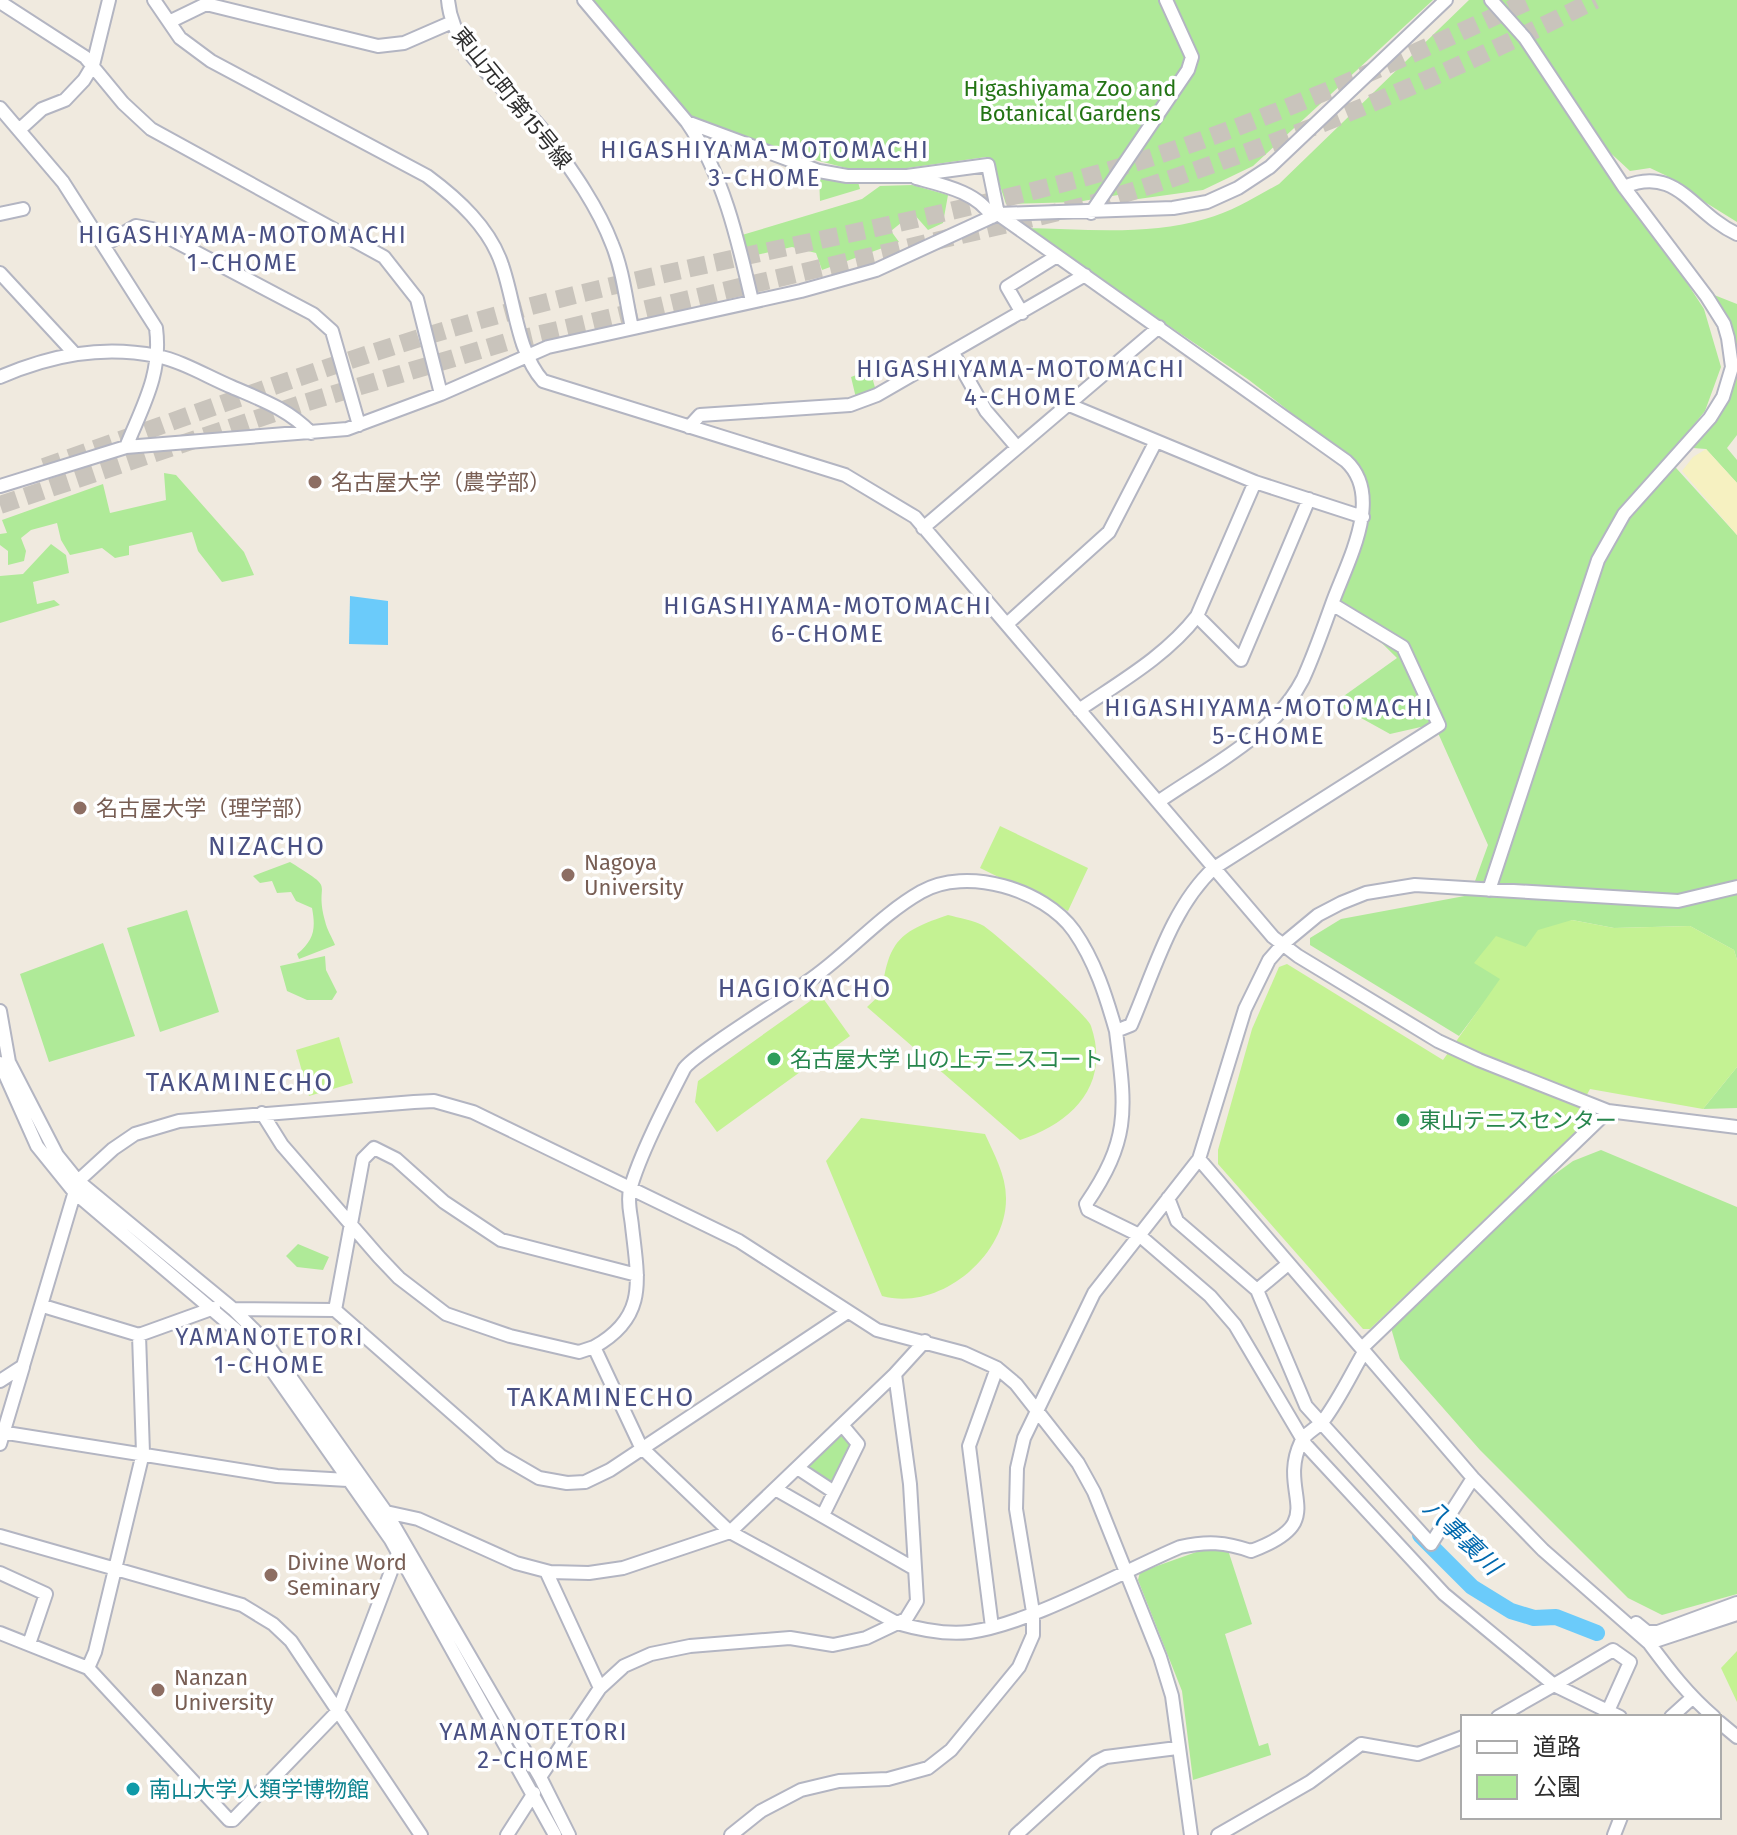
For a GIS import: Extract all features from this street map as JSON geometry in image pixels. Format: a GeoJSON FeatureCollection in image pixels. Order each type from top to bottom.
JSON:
{"type":"FeatureCollection","features":[{"type":"Feature","properties":{"kind":"street"},"geometry":{"type":"LineString","coordinates":[[19,130],[42,109],[65,100],[93,65],[109,0]]}},
{"type":"Feature","properties":{"kind":"street"},"geometry":{"type":"LineString","coordinates":[[154,0],[180,38],[211,61],[427,176],[452,196],[496,250],[528,355],[543,381],[845,475],[915,517],[1214,868],[1283,944],[1446,1045],[1608,1111],[1737,1127]]}},
{"type":"Feature","properties":{"kind":"street","name":"東山元町第15号線"},"geometry":{"type":"LineString","coordinates":[[448,0],[450,23],[474,58],[547,135],[583,189],[613,245],[632,328]]}},
{"type":"Feature","properties":{"kind":"street"},"geometry":{"type":"LineString","coordinates":[[584,0],[701,142],[728,210],[752,301]]}},
{"type":"Feature","properties":{"kind":"street"},"geometry":{"type":"LineString","coordinates":[[1091,213],[1188,70],[1192,57],[1166,0]]}},
{"type":"Feature","properties":{"kind":"street"},"geometry":{"type":"LineString","coordinates":[[1489,890],[1586,591],[1612,531],[1723,397],[1732,367],[1724,324],[1707,297],[1624,187],[1520,32],[1491,0]]}},
{"type":"Feature","properties":{"kind":"street"},"geometry":{"type":"LineString","coordinates":[[0,486],[126,447],[311,433],[359,425],[441,394],[548,347],[876,270],[995,216],[1173,208],[1207,202],[1238,188],[1289,150],[1445,1]]}},
{"type":"Feature","properties":{"kind":"street"},"geometry":{"type":"LineString","coordinates":[[169,22],[206,4],[378,46],[404,43],[450,23]]}},
{"type":"Feature","properties":{"kind":"street"},"geometry":{"type":"LineString","coordinates":[[6,7],[93,65],[123,103],[151,129],[384,257],[417,299],[441,394]]}},
{"type":"Feature","properties":{"kind":"street"},"geometry":{"type":"LineString","coordinates":[[0,108],[63,182],[156,328],[160,356],[151,388],[126,447]]}},
{"type":"Feature","properties":{"kind":"street"},"geometry":{"type":"LineString","coordinates":[[687,122],[819,171],[847,176],[907,176],[988,165],[995,216]]}},
{"type":"Feature","properties":{"kind":"street"},"geometry":{"type":"LineString","coordinates":[[907,176],[970,196],[985,205],[995,216],[1159,327],[1354,469],[1359,480],[1363,517],[1302,680],[1283,709],[1260,732],[1158,802]]}},
{"type":"Feature","properties":{"kind":"street"},"geometry":{"type":"LineString","coordinates":[[1624,187],[1640,180],[1661,180],[1737,234]]}},
{"type":"Feature","properties":{"kind":"street"},"geometry":{"type":"LineString","coordinates":[[0,214],[23,209]]}},
{"type":"Feature","properties":{"kind":"street"},"geometry":{"type":"LineString","coordinates":[[104,245],[136,226],[152,229],[313,314],[332,331],[359,425]]}},
{"type":"Feature","properties":{"kind":"street"},"geometry":{"type":"LineString","coordinates":[[1022,313],[1007,287],[1057,256]]}},
{"type":"Feature","properties":{"kind":"street"},"geometry":{"type":"LineString","coordinates":[[0,273],[74,353]]}},
{"type":"Feature","properties":{"kind":"street"},"geometry":{"type":"LineString","coordinates":[[689,427],[700,415],[850,405],[877,395],[1085,275]]}},
{"type":"Feature","properties":{"kind":"street"},"geometry":{"type":"LineString","coordinates":[[923,528],[1159,327]]}},
{"type":"Feature","properties":{"kind":"street"},"geometry":{"type":"LineString","coordinates":[[0,377],[34,362],[74,353],[120,351],[160,356],[292,413],[311,433]]}},
{"type":"Feature","properties":{"kind":"street"},"geometry":{"type":"LineString","coordinates":[[953,353],[986,411],[1016,446]]}},
{"type":"Feature","properties":{"kind":"street"},"geometry":{"type":"LineString","coordinates":[[1067,404],[1255,482],[1363,517]]}},
{"type":"Feature","properties":{"kind":"street"},"geometry":{"type":"LineString","coordinates":[[1007,624],[1109,532],[1156,441]]}},
{"type":"Feature","properties":{"kind":"street"},"geometry":{"type":"LineString","coordinates":[[1079,710],[1182,635],[1197,616],[1255,482]]}},
{"type":"Feature","properties":{"kind":"street"},"geometry":{"type":"LineString","coordinates":[[1197,616],[1241,660],[1309,499]]}},
{"type":"Feature","properties":{"kind":"street"},"geometry":{"type":"LineString","coordinates":[[1116,1031],[1131,1025],[1184,903],[1214,868],[1439,725],[1403,647],[1332,604]]}},
{"type":"Feature","properties":{"kind":"street"},"geometry":{"type":"LineString","coordinates":[[262,1113],[282,1145],[399,1278],[446,1314],[510,1336],[579,1352],[594,1347],[627,1323],[634,1309],[637,1275],[630,1188],[686,1064],[816,977],[924,890],[960,880],[983,880],[1003,885],[1043,906],[1072,928],[1104,990],[1116,1031],[1123,1124],[1117,1151],[1086,1204],[1088,1210],[1139,1235],[1210,1296],[1235,1325],[1302,1438],[1381,1529],[1444,1594],[1554,1685],[1614,1714],[1630,1662],[1613,1650],[1554,1685],[1502,1715]]}},
{"type":"Feature","properties":{"kind":"street"},"geometry":{"type":"LineString","coordinates":[[731,1835],[761,1811],[801,1790],[839,1781],[909,1775],[941,1760],[1019,1667],[1033,1635],[1033,1612],[1016,1493],[1024,1438],[1035,1408],[1094,1293],[1199,1159],[1245,1009],[1269,960],[1283,944],[1318,915],[1366,893],[1415,885],[1678,901],[1737,887]]}},
{"type":"Feature","properties":{"kind":"street"},"geometry":{"type":"LineString","coordinates":[[0,1011],[9,1062],[28,1106],[77,1187],[233,1309],[265,1341],[386,1512],[540,1777],[569,1835]]}},
{"type":"Feature","properties":{"kind":"street"},"geometry":{"type":"LineString","coordinates":[[0,1063],[37,1146],[77,1187],[255,1346],[398,1553],[555,1835]]}},
{"type":"Feature","properties":{"kind":"street"},"geometry":{"type":"LineString","coordinates":[[348,1480],[277,1476],[143,1453],[2,1436],[77,1187],[113,1149],[135,1134],[179,1121],[434,1101],[473,1112],[739,1241],[846,1313],[877,1330],[925,1341],[997,1368],[1035,1408],[1078,1463],[1094,1492],[1172,1696],[1191,1835]]}},
{"type":"Feature","properties":{"kind":"street"},"geometry":{"type":"LineString","coordinates":[[594,1347],[641,1447],[730,1532],[897,1623],[949,1633],[992,1627],[1180,1547],[1204,1542],[1227,1542],[1251,1551],[1282,1540],[1297,1520],[1294,1461],[1302,1438],[1322,1423],[1363,1350],[1608,1111]]}},
{"type":"Feature","properties":{"kind":"street"},"geometry":{"type":"LineString","coordinates":[[335,1310],[363,1159],[374,1148],[396,1159],[444,1202],[501,1240],[637,1275]]}},
{"type":"Feature","properties":{"kind":"street"},"geometry":{"type":"LineString","coordinates":[[1199,1159],[1473,1478],[1649,1643],[1692,1698],[1712,1715]]}},
{"type":"Feature","properties":{"kind":"street"},"geometry":{"type":"LineString","coordinates":[[1168,1198],[1177,1221],[1257,1290],[1306,1406],[1431,1544],[1473,1478]]}},
{"type":"Feature","properties":{"kind":"street"},"geometry":{"type":"LineString","coordinates":[[1257,1290],[1288,1264]]}},
{"type":"Feature","properties":{"kind":"street"},"geometry":{"type":"LineString","coordinates":[[43,1306],[139,1335],[214,1308]]}},
{"type":"Feature","properties":{"kind":"street"},"geometry":{"type":"LineString","coordinates":[[233,1309],[335,1310],[440,1406],[501,1456],[539,1478],[585,1482],[711,1404],[846,1313]]}},
{"type":"Feature","properties":{"kind":"street"},"geometry":{"type":"LineString","coordinates":[[88,1668],[95,1652],[143,1453],[139,1335]]}},
{"type":"Feature","properties":{"kind":"street"},"geometry":{"type":"LineString","coordinates":[[386,1512],[418,1519],[516,1563],[546,1571],[589,1573],[623,1568],[730,1532],[843,1426],[925,1341]]}},
{"type":"Feature","properties":{"kind":"street"},"geometry":{"type":"LineString","coordinates":[[0,1381],[23,1366]]}},
{"type":"Feature","properties":{"kind":"street"},"geometry":{"type":"LineString","coordinates":[[992,1627],[969,1446],[997,1368]]}},
{"type":"Feature","properties":{"kind":"street"},"geometry":{"type":"LineString","coordinates":[[540,1777],[600,1688],[624,1666],[651,1654],[690,1646],[790,1638],[833,1645],[866,1638],[906,1619],[917,1601],[910,1484],[895,1374]]}},
{"type":"Feature","properties":{"kind":"street"},"geometry":{"type":"LineString","coordinates":[[823,1515],[858,1444],[843,1426]]}},
{"type":"Feature","properties":{"kind":"street"},"geometry":{"type":"LineString","coordinates":[[799,1469],[834,1492]]}},
{"type":"Feature","properties":{"kind":"street"},"geometry":{"type":"LineString","coordinates":[[777,1490],[915,1569]]}},
{"type":"Feature","properties":{"kind":"street"},"geometry":{"type":"LineString","coordinates":[[0,1536],[214,1595],[258,1614],[291,1641],[421,1835]]}},
{"type":"Feature","properties":{"kind":"street"},"geometry":{"type":"LineString","coordinates":[[1538,1542],[1546,1545],[1647,1632],[1658,1632],[1737,1603]]}},
{"type":"Feature","properties":{"kind":"street"},"geometry":{"type":"LineString","coordinates":[[0,1633],[88,1668],[229,1820],[233,1820],[338,1711],[398,1553]]}},
{"type":"Feature","properties":{"kind":"street"},"geometry":{"type":"LineString","coordinates":[[546,1571],[600,1688]]}},
{"type":"Feature","properties":{"kind":"street"},"geometry":{"type":"LineString","coordinates":[[0,1573],[46,1594],[29,1644]]}},
{"type":"Feature","properties":{"kind":"street"},"geometry":{"type":"LineString","coordinates":[[1649,1643],[1668,1640],[1737,1614]]}},
{"type":"Feature","properties":{"kind":"street"},"geometry":{"type":"LineString","coordinates":[[1649,1643],[1658,1632]]}},
{"type":"Feature","properties":{"kind":"street"},"geometry":{"type":"LineString","coordinates":[[1673,1715],[1692,1698]]}},
{"type":"Feature","properties":{"kind":"street"},"geometry":{"type":"LineString","coordinates":[[1721,1724],[1737,1737]]}},
{"type":"Feature","properties":{"kind":"street"},"geometry":{"type":"LineString","coordinates":[[1218,1835],[1310,1782],[1361,1744],[1418,1754],[1461,1738]]}},
{"type":"Feature","properties":{"kind":"street"},"geometry":{"type":"LineString","coordinates":[[1016,1835],[1096,1762],[1106,1757],[1177,1748]]}},
{"type":"Feature","properties":{"kind":"street"},"geometry":{"type":"LineString","coordinates":[[507,1835],[534,1793]]}},
{"type":"Feature","properties":{"kind":"green space","name":"Higashiyama Zoo and Botanical Gardens"},"geometry":{"type":"Polygon","coordinates":[[[591,0],[1433,0],[1253,166],[1203,190],[1131,200],[1118,195],[1077,202],[1006,204],[993,165],[986,157],[900,169],[846,168],[732,138],[679,112],[591,0]]]}},
{"type":"Feature","properties":{"kind":"green space"},"geometry":{"type":"Polygon","coordinates":[[[1469,0],[1737,0],[1737,222],[1667,176],[1650,168],[1630,171],[1590,134],[1704,309],[1721,367],[1705,411],[1667,458],[1737,535],[1737,960],[1734,950],[1690,926],[1614,928],[1572,920],[1526,947],[1459,1036],[1310,945],[1310,938],[1341,919],[1470,895],[1488,845],[1434,724],[1390,734],[1334,703],[1397,658],[1338,600],[1369,512],[1361,467],[1249,380],[1024,228],[1161,228],[1205,219],[1243,204],[1279,184],[1469,0]]]}},
{"type":"Feature","properties":{"kind":"green space"},"geometry":{"type":"Polygon","coordinates":[[[819,177],[858,182],[860,189],[820,201],[819,177]]]}},
{"type":"Feature","properties":{"kind":"green space"},"geometry":{"type":"Polygon","coordinates":[[[912,185],[948,195],[943,223],[928,230],[913,213],[891,231],[899,242],[822,270],[816,253],[792,247],[748,257],[742,235],[862,199],[880,186],[912,185]]]}},
{"type":"Feature","properties":{"kind":"green space"},"geometry":{"type":"Polygon","coordinates":[[[1709,293],[1737,304],[1737,364],[1731,326],[1709,293]]]}},
{"type":"Feature","properties":{"kind":"green space"},"geometry":{"type":"Polygon","coordinates":[[[1737,365],[1737,435],[1727,448],[1737,460],[1737,483],[1706,449],[1693,448],[1721,409],[1737,365]]]}},
{"type":"Feature","properties":{"kind":"green space"},"geometry":{"type":"Polygon","coordinates":[[[870,370],[876,391],[856,398],[851,377],[870,370]]]}},
{"type":"Feature","properties":{"kind":"green space"},"geometry":{"type":"Polygon","coordinates":[[[164,473],[176,475],[244,552],[254,575],[222,582],[198,551],[192,532],[129,546],[129,555],[115,558],[102,548],[70,555],[61,540],[57,523],[31,530],[21,538],[26,551],[24,561],[8,565],[8,551],[0,545],[0,534],[7,533],[2,520],[103,484],[110,513],[166,500],[164,473]]]}},
{"type":"Feature","properties":{"kind":"green space"},"geometry":{"type":"Polygon","coordinates":[[[51,544],[66,555],[69,573],[33,582],[37,604],[54,600],[60,605],[0,623],[0,576],[23,574],[51,544]]]}},
{"type":"Feature","properties":{"kind":"green space"},"geometry":{"type":"Polygon","coordinates":[[[1000,826],[1088,868],[1068,911],[980,868],[1000,826]]]}},
{"type":"Feature","properties":{"kind":"green space"},"geometry":{"type":"Polygon","coordinates":[[[290,862],[320,883],[325,921],[335,945],[299,959],[297,954],[312,934],[312,908],[296,901],[291,892],[277,893],[272,881],[260,883],[253,876],[290,862]]]}},
{"type":"Feature","properties":{"kind":"green space"},"geometry":{"type":"Polygon","coordinates":[[[187,910],[219,1012],[160,1032],[127,928],[187,910]]]}},
{"type":"Feature","properties":{"kind":"green space"},"geometry":{"type":"Polygon","coordinates":[[[948,915],[984,926],[1060,992],[1091,1026],[1096,1066],[1091,1084],[1082,1099],[1056,1123],[1020,1140],[867,1007],[882,993],[888,961],[899,940],[918,927],[948,915]]]}},
{"type":"Feature","properties":{"kind":"green space","name":"東山テニスセンター"},"geometry":{"type":"Polygon","coordinates":[[[1572,920],[1614,928],[1690,926],[1734,950],[1737,960],[1737,1067],[1703,1109],[1590,1089],[1576,1115],[1582,1126],[1370,1329],[1363,1329],[1218,1164],[1218,1150],[1252,1029],[1279,967],[1287,964],[1443,1060],[1500,979],[1474,963],[1496,936],[1526,947],[1538,930],[1572,920]]]}},
{"type":"Feature","properties":{"kind":"green space"},"geometry":{"type":"Polygon","coordinates":[[[103,943],[135,1036],[49,1062],[20,974],[103,943]]]}},
{"type":"Feature","properties":{"kind":"green space"},"geometry":{"type":"Polygon","coordinates":[[[325,956],[326,970],[337,992],[332,1000],[307,1000],[287,991],[280,966],[325,956]]]}},
{"type":"Feature","properties":{"kind":"green space","name":"名古屋大学 山の上テニスコート"},"geometry":{"type":"Polygon","coordinates":[[[820,994],[850,1036],[717,1132],[695,1102],[698,1081],[820,994]]]}},
{"type":"Feature","properties":{"kind":"green space"},"geometry":{"type":"Polygon","coordinates":[[[339,1037],[353,1083],[309,1096],[296,1050],[339,1037]]]}},
{"type":"Feature","properties":{"kind":"green space"},"geometry":{"type":"Polygon","coordinates":[[[1737,1067],[1737,1108],[1703,1109],[1737,1067]]]}},
{"type":"Feature","properties":{"kind":"green space"},"geometry":{"type":"Polygon","coordinates":[[[861,1118],[985,1134],[1004,1181],[1006,1198],[1003,1219],[995,1240],[982,1258],[947,1287],[904,1299],[882,1296],[826,1161],[861,1118]]]}},
{"type":"Feature","properties":{"kind":"green space"},"geometry":{"type":"Polygon","coordinates":[[[1601,1150],[1737,1207],[1737,1594],[1662,1615],[1628,1598],[1480,1450],[1400,1359],[1391,1328],[1540,1185],[1573,1161],[1601,1150]]]}},
{"type":"Feature","properties":{"kind":"green space"},"geometry":{"type":"Polygon","coordinates":[[[298,1244],[329,1257],[323,1270],[297,1267],[286,1256],[298,1244]]]}},
{"type":"Feature","properties":{"kind":"green space"},"geometry":{"type":"Polygon","coordinates":[[[841,1434],[853,1443],[834,1488],[808,1469],[841,1434]]]}},
{"type":"Feature","properties":{"kind":"green space"},"geometry":{"type":"Polygon","coordinates":[[[1202,1550],[1228,1550],[1252,1624],[1225,1634],[1259,1746],[1268,1743],[1271,1755],[1193,1780],[1182,1691],[1138,1580],[1140,1572],[1202,1550]]]}},
{"type":"Feature","properties":{"kind":"green space"},"geometry":{"type":"Polygon","coordinates":[[[1737,1651],[1737,1702],[1721,1668],[1737,1651]]]}},
{"type":"Feature","properties":{"kind":"sand"},"geometry":{"type":"Polygon","coordinates":[[[1706,449],[1737,483],[1737,535],[1682,471],[1693,457],[1706,449]]]}},
{"type":"Feature","properties":{"kind":"water"},"geometry":{"type":"Polygon","coordinates":[[[350,596],[388,601],[388,645],[349,644],[350,596]]]}},
{"type":"Feature","properties":{"kind":"waterway","name":"八事裏川"},"geometry":{"type":"LineString","coordinates":[[1420,1535],[1472,1587],[1511,1611],[1534,1618],[1556,1617],[1597,1633]]}},
{"type":"Feature","properties":{"kind":"tunnel"},"geometry":{"type":"LineString","coordinates":[[44,467],[326,368],[498,315],[641,279],[1000,199],[1131,164],[1305,100],[1531,0]]}},
{"type":"Feature","properties":{"kind":"tunnel"},"geometry":{"type":"LineString","coordinates":[[0,505],[304,403],[507,342],[1084,206],[1150,186],[1344,115],[1471,60],[1595,0]]}},
{"type":"Feature","properties":{"kind":"place","name":"名古屋大学（農学部）"},"geometry":{"type":"Point","coordinates":[315,482]}},
{"type":"Feature","properties":{"kind":"place","name":"名古屋大学（理学部）"},"geometry":{"type":"Point","coordinates":[80,808]}},
{"type":"Feature","properties":{"kind":"place","name":"Nagoya University"},"geometry":{"type":"Point","coordinates":[568,875]}},
{"type":"Feature","properties":{"kind":"place","name":"名古屋大学 山の上テニスコート"},"geometry":{"type":"Point","coordinates":[774,1059]}},
{"type":"Feature","properties":{"kind":"place","name":"東山テニスセンター"},"geometry":{"type":"Point","coordinates":[1403,1120]}},
{"type":"Feature","properties":{"kind":"place","name":"Divine Word Seminary"},"geometry":{"type":"Point","coordinates":[271,1575]}},
{"type":"Feature","properties":{"kind":"place","name":"Nanzan University"},"geometry":{"type":"Point","coordinates":[158,1690]}},
{"type":"Feature","properties":{"kind":"place","name":"南山大学人類学博物館"},"geometry":{"type":"Point","coordinates":[133,1789]}},
{"type":"Feature","properties":{"kind":"district","name":"HIGASHIYAMA-MOTOMACHI 3-CHOME"},"geometry":{"type":"Point","coordinates":[765,164]}},
{"type":"Feature","properties":{"kind":"district","name":"HIGASHIYAMA-MOTOMACHI 1-CHOME"},"geometry":{"type":"Point","coordinates":[243,249]}},
{"type":"Feature","properties":{"kind":"district","name":"HIGASHIYAMA-MOTOMACHI 4-CHOME"},"geometry":{"type":"Point","coordinates":[1021,383]}},
{"type":"Feature","properties":{"kind":"district","name":"HIGASHIYAMA-MOTOMACHI 6-CHOME"},"geometry":{"type":"Point","coordinates":[828,620]}},
{"type":"Feature","properties":{"kind":"district","name":"HIGASHIYAMA-MOTOMACHI 5-CHOME"},"geometry":{"type":"Point","coordinates":[1269,722]}},
{"type":"Feature","properties":{"kind":"district","name":"NIZACHO"},"geometry":{"type":"Point","coordinates":[267,846]}},
{"type":"Feature","properties":{"kind":"district","name":"HAGIOKACHO"},"geometry":{"type":"Point","coordinates":[805,988]}},
{"type":"Feature","properties":{"kind":"district","name":"TAKAMINECHO"},"geometry":{"type":"Point","coordinates":[240,1082]}},
{"type":"Feature","properties":{"kind":"district","name":"YAMANOTETORI 1-CHOME"},"geometry":{"type":"Point","coordinates":[270,1351]}},
{"type":"Feature","properties":{"kind":"district","name":"TAKAMINECHO"},"geometry":{"type":"Point","coordinates":[601,1397]}},
{"type":"Feature","properties":{"kind":"district","name":"YAMANOTETORI 2-CHOME"},"geometry":{"type":"Point","coordinates":[534,1746]}}]}
